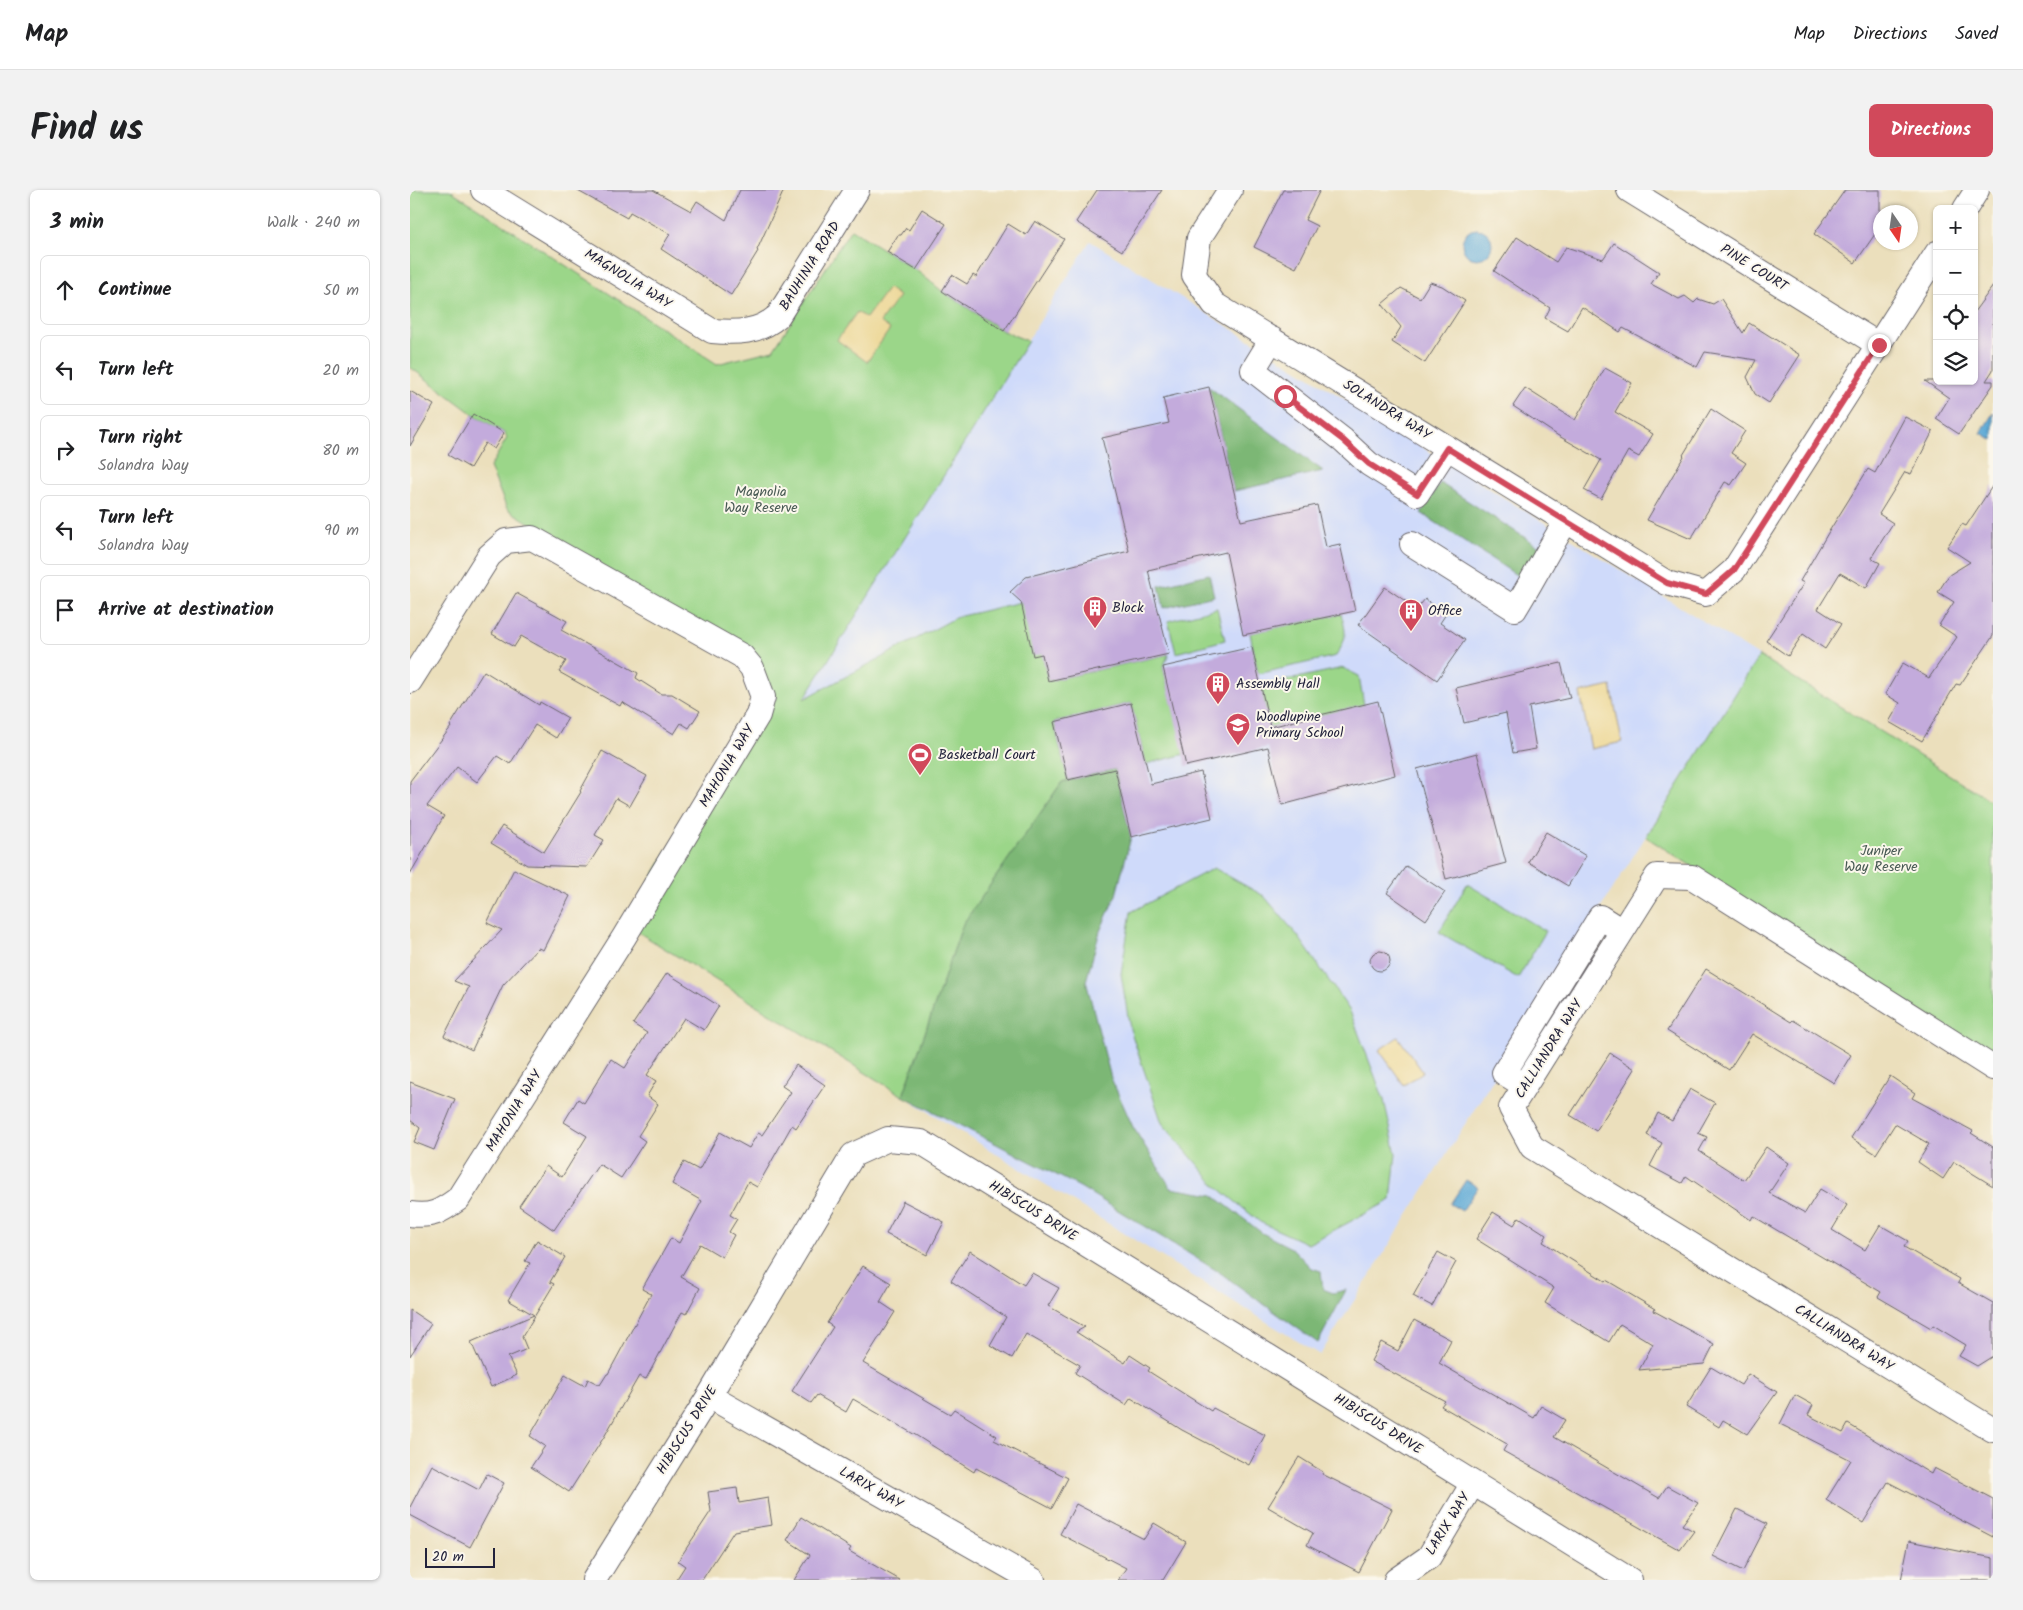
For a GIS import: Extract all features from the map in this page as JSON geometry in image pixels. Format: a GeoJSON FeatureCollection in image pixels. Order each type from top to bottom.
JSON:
{"type":"FeatureCollection","features":[{"type":"Feature","properties":{"kind":"street","name":"MAGNOLIA WAY"},"geometry":{"type":"LineString","coordinates":[[484,190],[712,330],[749,331],[766,325],[778,316]]}},
{"type":"Feature","properties":{"kind":"street","name":"BAUHINIA ROAD"},"geometry":{"type":"LineString","coordinates":[[778,316],[857,190]]}},
{"type":"Feature","properties":{"kind":"street","name":"SOLANDRA WAY"},"geometry":{"type":"LineString","coordinates":[[1230,190],[1199,238],[1194,275],[1214,304],[1667,583],[1706,594],[1734,570],[1933,260]]}},
{"type":"Feature","properties":{"kind":"street","name":"PINE COURT"},"geometry":{"type":"LineString","coordinates":[[1629,190],[1879,345]]}},
{"type":"Feature","properties":{"kind":"street"},"geometry":{"type":"LineString","coordinates":[[1968,205],[1977,190]]}},
{"type":"Feature","properties":{"kind":"street"},"geometry":{"type":"LineString","coordinates":[[1272,339],[1253,370],[1343,440],[1369,464],[1417,494],[1447,448]]}},
{"type":"Feature","properties":{"kind":"street"},"geometry":{"type":"LineString","coordinates":[[1412,544],[1515,609],[1566,522]]}},
{"type":"Feature","properties":{"kind":"street","name":"MAHONIA WAY"},"geometry":{"type":"LineString","coordinates":[[410,680],[489,556],[506,541],[532,538],[742,656],[752,668],[764,697],[758,715],[624,937],[458,1199],[441,1211],[425,1216],[410,1214]]}},
{"type":"Feature","properties":{"kind":"street","name":"CALLIANDRA WAY"},"geometry":{"type":"LineString","coordinates":[[1993,1068],[1692,877],[1657,876],[1511,1108],[1532,1147],[1993,1430]]}},
{"type":"Feature","properties":{"kind":"street","name":"HIBISCUS DRIVE"},"geometry":{"type":"LineString","coordinates":[[594,1580],[709,1396],[853,1155],[888,1139],[921,1142],[1630,1580]]}},
{"type":"Feature","properties":{"kind":"street","name":"LARIX WAY"},"geometry":{"type":"LineString","coordinates":[[709,1396],[1033,1580]]}},
{"type":"Feature","properties":{"kind":"street","name":"LARIX WAY"},"geometry":{"type":"LineString","coordinates":[[1396,1580],[1429,1557],[1473,1483]]}},
{"type":"Feature","properties":{"kind":"shaded area","name":"Woodlupine Primary School"},"geometry":{"type":"Polygon","coordinates":[[[1090,241],[1759,656],[1320,1355],[652,940],[1090,241]]]}},
{"type":"Feature","properties":{"kind":"green space","name":"Magnolia Way Reserve"},"geometry":{"type":"Polygon","coordinates":[[[410,190],[450,190],[717,364],[773,350],[851,229],[916,270],[942,291],[1003,331],[1028,341],[804,699],[957,617],[1021,602],[1042,654],[1048,681],[1169,654],[1163,667],[1185,754],[1146,764],[1131,703],[1054,722],[1068,780],[1062,782],[963,924],[903,1096],[625,924],[756,699],[742,656],[507,509],[490,467],[507,438],[504,433],[473,414],[410,367],[410,190]]]}},
{"type":"Feature","properties":{"kind":"green space"},"geometry":{"type":"Polygon","coordinates":[[[1209,387],[1323,471],[1234,491],[1209,387]]]}},
{"type":"Feature","properties":{"kind":"green space"},"geometry":{"type":"Polygon","coordinates":[[[1440,483],[1541,548],[1521,578],[1421,513],[1440,483]]]}},
{"type":"Feature","properties":{"kind":"green space"},"geometry":{"type":"Polygon","coordinates":[[[1209,574],[1214,596],[1164,608],[1159,586],[1209,574]]]}},
{"type":"Feature","properties":{"kind":"green space"},"geometry":{"type":"Polygon","coordinates":[[[1217,608],[1225,640],[1176,653],[1168,621],[1217,608]]]}},
{"type":"Feature","properties":{"kind":"green space"},"geometry":{"type":"Polygon","coordinates":[[[1341,614],[1345,636],[1336,656],[1258,674],[1250,633],[1341,614]]]}},
{"type":"Feature","properties":{"kind":"green space","name":"Juniper Way Reserve"},"geometry":{"type":"Polygon","coordinates":[[[1759,656],[1993,802],[1993,1058],[1646,837],[1759,656]]]}},
{"type":"Feature","properties":{"kind":"green space"},"geometry":{"type":"Polygon","coordinates":[[[1343,668],[1359,676],[1364,705],[1270,727],[1260,686],[1343,668]]]}},
{"type":"Feature","properties":{"kind":"green space"},"geometry":{"type":"Polygon","coordinates":[[[1115,769],[1131,837],[1116,895],[1100,931],[1086,981],[1111,1078],[1133,1127],[1171,1188],[1213,1195],[1262,1233],[1293,1249],[1311,1268],[1321,1271],[1323,1289],[1333,1293],[1346,1290],[1318,1343],[1219,1272],[1080,1187],[903,1096],[963,924],[1062,782],[1115,769]]]}},
{"type":"Feature","properties":{"kind":"green space"},"geometry":{"type":"Polygon","coordinates":[[[1214,868],[1264,896],[1298,936],[1350,1011],[1384,1100],[1396,1154],[1391,1200],[1308,1244],[1260,1222],[1216,1186],[1162,1123],[1130,1029],[1121,974],[1131,912],[1214,868]]]}},
{"type":"Feature","properties":{"kind":"green space"},"geometry":{"type":"Polygon","coordinates":[[[1467,884],[1546,931],[1518,978],[1439,932],[1467,884]]]}},
{"type":"Feature","properties":{"kind":"sand"},"geometry":{"type":"Polygon","coordinates":[[[888,288],[899,296],[880,322],[890,329],[867,362],[837,340],[857,312],[866,318],[888,288]]]}},
{"type":"Feature","properties":{"kind":"sand"},"geometry":{"type":"Polygon","coordinates":[[[1611,686],[1622,742],[1591,749],[1580,693],[1611,686]]]}},
{"type":"Feature","properties":{"kind":"sand"},"geometry":{"type":"Polygon","coordinates":[[[1398,1037],[1423,1072],[1404,1085],[1379,1050],[1398,1037]]]}},
{"type":"Feature","properties":{"kind":"water"},"geometry":{"type":"Polygon","coordinates":[[[1477,229],[1483,230],[1491,238],[1491,250],[1483,258],[1477,259],[1471,258],[1463,250],[1462,244],[1463,238],[1471,230],[1477,229]]]}},
{"type":"Feature","properties":{"kind":"water"},"geometry":{"type":"Polygon","coordinates":[[[1993,413],[1993,440],[1981,433],[1993,413]]]}},
{"type":"Feature","properties":{"kind":"water"},"geometry":{"type":"Polygon","coordinates":[[[1466,1180],[1478,1187],[1462,1211],[1450,1204],[1466,1180]]]}},
{"type":"Feature","properties":{"kind":"building"},"geometry":{"type":"Polygon","coordinates":[[[576,190],[653,190],[691,211],[697,201],[726,220],[740,190],[784,190],[758,251],[731,295],[661,249],[670,234],[630,212],[627,218],[576,190]]]}},
{"type":"Feature","properties":{"kind":"building"},"geometry":{"type":"Polygon","coordinates":[[[1097,190],[1162,190],[1122,251],[1076,222],[1097,190]]]}},
{"type":"Feature","properties":{"kind":"building"},"geometry":{"type":"Polygon","coordinates":[[[1283,190],[1320,190],[1305,220],[1317,226],[1296,268],[1254,247],[1283,190]]]}},
{"type":"Feature","properties":{"kind":"building"},"geometry":{"type":"Polygon","coordinates":[[[1845,190],[1880,190],[1880,205],[1873,205],[1873,237],[1855,263],[1814,234],[1845,190]]]}},
{"type":"Feature","properties":{"kind":"building"},"geometry":{"type":"Polygon","coordinates":[[[922,209],[946,224],[916,270],[887,252],[898,235],[901,235],[906,228],[909,230],[922,209]]]}},
{"type":"Feature","properties":{"kind":"building"},"geometry":{"type":"Polygon","coordinates":[[[1035,221],[1064,239],[1004,331],[942,291],[952,275],[967,284],[973,275],[976,277],[1008,224],[1026,235],[1035,221]]]}},
{"type":"Feature","properties":{"kind":"building"},"geometry":{"type":"Polygon","coordinates":[[[1517,237],[1556,262],[1566,247],[1603,259],[1614,243],[1659,272],[1651,284],[1679,299],[1685,296],[1694,303],[1698,299],[1713,304],[1721,299],[1743,333],[1749,323],[1800,355],[1769,403],[1755,394],[1747,377],[1756,360],[1705,352],[1697,367],[1623,328],[1620,332],[1582,307],[1568,331],[1545,318],[1550,308],[1494,271],[1517,237]]]}},
{"type":"Feature","properties":{"kind":"building"},"geometry":{"type":"Polygon","coordinates":[[[1430,282],[1442,286],[1465,301],[1425,363],[1392,342],[1401,327],[1382,304],[1401,288],[1420,298],[1430,282]]]}},
{"type":"Feature","properties":{"kind":"building"},"geometry":{"type":"Polygon","coordinates":[[[1993,286],[1993,370],[1986,381],[1993,381],[1993,385],[1959,434],[1936,419],[1949,398],[1925,381],[1933,381],[1933,385],[1978,385],[1978,307],[1993,286]]]}},
{"type":"Feature","properties":{"kind":"building"},"geometry":{"type":"Polygon","coordinates":[[[1605,368],[1632,383],[1615,412],[1653,434],[1639,457],[1628,451],[1601,499],[1584,490],[1601,460],[1557,435],[1513,406],[1525,388],[1575,420],[1605,368]]]}},
{"type":"Feature","properties":{"kind":"building"},"geometry":{"type":"Polygon","coordinates":[[[1209,387],[1241,521],[1317,505],[1326,547],[1340,544],[1355,611],[1243,635],[1226,552],[1148,570],[1169,654],[1048,681],[1042,654],[1033,656],[1021,602],[1010,592],[1026,577],[1129,551],[1102,438],[1169,423],[1163,398],[1209,387]]]}},
{"type":"Feature","properties":{"kind":"building"},"geometry":{"type":"Polygon","coordinates":[[[410,391],[434,405],[410,446],[410,391]]]}},
{"type":"Feature","properties":{"kind":"building"},"geometry":{"type":"Polygon","coordinates":[[[1711,409],[1745,431],[1731,453],[1746,463],[1731,485],[1725,482],[1691,539],[1647,520],[1711,409]]]}},
{"type":"Feature","properties":{"kind":"building"},"geometry":{"type":"Polygon","coordinates":[[[473,414],[504,433],[494,449],[485,443],[470,468],[448,455],[473,414]]]}},
{"type":"Feature","properties":{"kind":"building"},"geometry":{"type":"Polygon","coordinates":[[[1905,417],[1933,431],[1911,474],[1905,472],[1879,514],[1893,523],[1871,558],[1880,563],[1866,588],[1840,573],[1818,609],[1841,624],[1825,649],[1803,634],[1788,656],[1766,641],[1804,583],[1800,581],[1828,533],[1868,469],[1875,473],[1905,417]]]}},
{"type":"Feature","properties":{"kind":"building"},"geometry":{"type":"Polygon","coordinates":[[[1993,485],[1993,636],[1960,685],[1956,684],[1922,741],[1889,722],[1900,703],[1885,694],[1903,663],[1929,678],[1957,637],[1939,625],[1954,602],[1938,592],[1949,575],[1970,562],[1947,547],[1962,524],[1966,526],[1993,485]]]}},
{"type":"Feature","properties":{"kind":"building","name":"Office"},"geometry":{"type":"Polygon","coordinates":[[[1385,587],[1417,609],[1425,599],[1446,614],[1440,623],[1465,640],[1437,680],[1358,625],[1385,587]]]}},
{"type":"Feature","properties":{"kind":"building"},"geometry":{"type":"Polygon","coordinates":[[[516,593],[567,621],[561,630],[638,673],[636,678],[661,694],[672,694],[700,711],[689,728],[681,723],[674,734],[622,702],[620,706],[559,672],[566,661],[521,636],[514,647],[492,634],[516,593]]]}},
{"type":"Feature","properties":{"kind":"building"},"geometry":{"type":"Polygon","coordinates":[[[1252,647],[1270,727],[1378,701],[1395,775],[1282,805],[1268,747],[1186,766],[1163,667],[1252,647]]]}},
{"type":"Feature","properties":{"kind":"building"},"geometry":{"type":"Polygon","coordinates":[[[1561,663],[1570,698],[1529,707],[1536,749],[1513,753],[1506,713],[1464,723],[1456,688],[1561,663]]]}},
{"type":"Feature","properties":{"kind":"building"},"geometry":{"type":"Polygon","coordinates":[[[484,671],[539,705],[540,702],[568,718],[556,738],[535,725],[510,764],[497,756],[477,782],[457,767],[427,806],[444,816],[410,874],[410,781],[451,727],[484,671]]]}},
{"type":"Feature","properties":{"kind":"building"},"geometry":{"type":"Polygon","coordinates":[[[1131,703],[1151,784],[1201,772],[1212,818],[1131,837],[1115,769],[1068,780],[1054,722],[1131,703]]]}},
{"type":"Feature","properties":{"kind":"building"},"geometry":{"type":"Polygon","coordinates":[[[602,751],[647,776],[630,806],[616,798],[595,835],[604,840],[587,867],[527,865],[491,843],[502,826],[544,852],[581,792],[602,751]]]}},
{"type":"Feature","properties":{"kind":"building"},"geometry":{"type":"Polygon","coordinates":[[[1477,753],[1506,863],[1446,879],[1417,769],[1477,753]]]}},
{"type":"Feature","properties":{"kind":"building"},"geometry":{"type":"Polygon","coordinates":[[[1546,832],[1586,856],[1568,886],[1528,862],[1546,832]]]}},
{"type":"Feature","properties":{"kind":"building"},"geometry":{"type":"Polygon","coordinates":[[[1406,866],[1445,892],[1426,920],[1387,893],[1406,866]]]}},
{"type":"Feature","properties":{"kind":"building"},"geometry":{"type":"Polygon","coordinates":[[[514,869],[570,896],[543,950],[538,948],[503,985],[472,1050],[444,1036],[469,987],[454,981],[502,930],[487,923],[514,869]]]}},
{"type":"Feature","properties":{"kind":"building"},"geometry":{"type":"Polygon","coordinates":[[[1380,951],[1387,954],[1390,961],[1387,968],[1380,971],[1373,968],[1370,961],[1373,954],[1380,951]]]}},
{"type":"Feature","properties":{"kind":"building"},"geometry":{"type":"Polygon","coordinates":[[[1706,969],[1791,1022],[1793,1020],[1851,1055],[1834,1083],[1752,1034],[1729,1070],[1667,1031],[1706,969]]]}},
{"type":"Feature","properties":{"kind":"building"},"geometry":{"type":"Polygon","coordinates":[[[667,973],[719,1006],[704,1030],[684,1018],[647,1075],[656,1081],[647,1096],[658,1104],[638,1136],[645,1141],[621,1178],[599,1164],[554,1230],[519,1206],[546,1166],[562,1177],[587,1136],[564,1122],[578,1099],[584,1103],[611,1059],[625,1068],[647,1033],[633,1024],[667,973]]]}},
{"type":"Feature","properties":{"kind":"building"},"geometry":{"type":"Polygon","coordinates":[[[1610,1053],[1635,1069],[1596,1131],[1570,1115],[1610,1053]]]}},
{"type":"Feature","properties":{"kind":"building"},"geometry":{"type":"Polygon","coordinates":[[[796,1065],[825,1085],[796,1128],[792,1125],[757,1187],[748,1182],[730,1215],[737,1219],[729,1232],[734,1235],[722,1257],[700,1244],[681,1277],[700,1288],[686,1314],[682,1312],[646,1379],[639,1376],[604,1437],[569,1492],[531,1467],[545,1446],[530,1436],[565,1375],[585,1386],[588,1379],[600,1385],[608,1374],[651,1294],[642,1289],[671,1238],[679,1243],[702,1201],[672,1184],[684,1162],[699,1170],[720,1132],[749,1148],[758,1133],[762,1135],[791,1092],[782,1086],[796,1065]]]}},
{"type":"Feature","properties":{"kind":"building"},"geometry":{"type":"Polygon","coordinates":[[[1890,1076],[1915,1093],[1912,1098],[1973,1131],[1971,1133],[1993,1147],[1993,1186],[1954,1162],[1943,1179],[1918,1162],[1929,1144],[1895,1124],[1876,1154],[1851,1138],[1890,1076]]]}},
{"type":"Feature","properties":{"kind":"building"},"geometry":{"type":"Polygon","coordinates":[[[410,1082],[455,1099],[434,1150],[414,1142],[420,1128],[410,1120],[410,1082]]]}},
{"type":"Feature","properties":{"kind":"building"},"geometry":{"type":"Polygon","coordinates":[[[1690,1089],[1715,1103],[1698,1133],[1707,1137],[1699,1151],[1744,1180],[1766,1147],[1789,1163],[1769,1193],[1805,1213],[1820,1189],[1847,1205],[1832,1230],[1865,1250],[1880,1225],[1908,1241],[1904,1247],[1960,1279],[1958,1283],[1993,1303],[1993,1356],[1977,1366],[1959,1356],[1966,1345],[1933,1325],[1931,1328],[1878,1297],[1881,1292],[1753,1216],[1751,1220],[1686,1176],[1682,1183],[1650,1166],[1662,1143],[1647,1135],[1658,1113],[1672,1121],[1690,1089]]]}},
{"type":"Feature","properties":{"kind":"building"},"geometry":{"type":"Polygon","coordinates":[[[903,1201],[944,1222],[927,1255],[886,1234],[903,1201]]]}},
{"type":"Feature","properties":{"kind":"building"},"geometry":{"type":"Polygon","coordinates":[[[1493,1212],[1514,1225],[1519,1217],[1547,1235],[1543,1242],[1605,1281],[1655,1309],[1654,1311],[1714,1344],[1704,1364],[1639,1370],[1653,1344],[1620,1324],[1609,1342],[1545,1303],[1554,1288],[1476,1239],[1493,1212]]]}},
{"type":"Feature","properties":{"kind":"building"},"geometry":{"type":"Polygon","coordinates":[[[537,1240],[565,1257],[550,1282],[554,1284],[522,1337],[527,1349],[508,1357],[517,1375],[491,1387],[471,1342],[534,1315],[508,1300],[530,1263],[525,1261],[537,1240]]]}},
{"type":"Feature","properties":{"kind":"building"},"geometry":{"type":"Polygon","coordinates":[[[970,1251],[1024,1285],[1032,1273],[1059,1288],[1048,1306],[1085,1327],[1076,1332],[1125,1363],[1130,1355],[1150,1368],[1148,1371],[1211,1411],[1213,1408],[1265,1435],[1249,1465],[1182,1430],[1131,1398],[1126,1405],[1075,1373],[1080,1365],[1026,1334],[1012,1358],[990,1345],[1006,1317],[951,1281],[970,1251]]]}},
{"type":"Feature","properties":{"kind":"building"},"geometry":{"type":"Polygon","coordinates":[[[1438,1252],[1456,1262],[1432,1306],[1413,1296],[1438,1252]]]}},
{"type":"Feature","properties":{"kind":"building"},"geometry":{"type":"Polygon","coordinates":[[[863,1266],[891,1283],[880,1302],[895,1312],[863,1363],[950,1414],[954,1409],[997,1436],[994,1440],[1068,1478],[1052,1508],[976,1468],[974,1472],[853,1399],[846,1412],[817,1395],[811,1403],[792,1391],[833,1327],[827,1323],[863,1266]]]}},
{"type":"Feature","properties":{"kind":"building"},"geometry":{"type":"Polygon","coordinates":[[[410,1310],[431,1324],[410,1356],[410,1310]]]}},
{"type":"Feature","properties":{"kind":"building"},"geometry":{"type":"Polygon","coordinates":[[[1414,1320],[1451,1340],[1439,1363],[1534,1418],[1541,1406],[1565,1420],[1554,1437],[1659,1498],[1667,1486],[1698,1503],[1682,1525],[1694,1531],[1680,1550],[1503,1451],[1507,1444],[1441,1406],[1445,1401],[1371,1361],[1381,1342],[1398,1351],[1414,1320]]]}},
{"type":"Feature","properties":{"kind":"building"},"geometry":{"type":"Polygon","coordinates":[[[1711,1367],[1741,1385],[1748,1374],[1777,1392],[1747,1434],[1723,1420],[1719,1427],[1686,1407],[1711,1367]]]}},
{"type":"Feature","properties":{"kind":"building"},"geometry":{"type":"Polygon","coordinates":[[[1795,1395],[1813,1405],[1808,1415],[1843,1433],[1848,1424],[1931,1474],[1934,1468],[1993,1499],[1993,1537],[1888,1482],[1863,1523],[1826,1500],[1851,1460],[1780,1424],[1795,1395]]]}},
{"type":"Feature","properties":{"kind":"building"},"geometry":{"type":"Polygon","coordinates":[[[1299,1457],[1323,1472],[1322,1474],[1392,1509],[1359,1572],[1307,1545],[1313,1533],[1268,1507],[1299,1457]]]}},
{"type":"Feature","properties":{"kind":"building"},"geometry":{"type":"Polygon","coordinates":[[[432,1465],[479,1490],[487,1474],[504,1483],[470,1547],[410,1515],[410,1507],[432,1465]]]}},
{"type":"Feature","properties":{"kind":"building"},"geometry":{"type":"Polygon","coordinates":[[[737,1488],[739,1503],[768,1498],[772,1525],[734,1531],[702,1580],[676,1580],[685,1566],[678,1561],[711,1511],[708,1492],[737,1488]]]}},
{"type":"Feature","properties":{"kind":"building"},"geometry":{"type":"Polygon","coordinates":[[[1076,1504],[1144,1539],[1154,1523],[1186,1542],[1163,1580],[1118,1580],[1126,1568],[1060,1534],[1076,1504]]]}},
{"type":"Feature","properties":{"kind":"building"},"geometry":{"type":"Polygon","coordinates":[[[1737,1509],[1767,1524],[1743,1571],[1713,1556],[1737,1509]]]}},
{"type":"Feature","properties":{"kind":"building"},"geometry":{"type":"Polygon","coordinates":[[[801,1517],[851,1548],[849,1551],[900,1580],[794,1580],[810,1555],[787,1540],[801,1517]]]}},
{"type":"Feature","properties":{"kind":"building"},"geometry":{"type":"Polygon","coordinates":[[[1909,1541],[1993,1558],[1993,1580],[1901,1580],[1909,1541]]]}},
{"type":"Feature","properties":{"kind":"place","name":"Block"},"geometry":{"type":"Point","coordinates":[1095,629]}},
{"type":"Feature","properties":{"kind":"place","name":"Office"},"geometry":{"type":"Point","coordinates":[1411,632]}},
{"type":"Feature","properties":{"kind":"place","name":"Assembly Hall"},"geometry":{"type":"Point","coordinates":[1218,705]}},
{"type":"Feature","properties":{"kind":"place","name":"Woodlupine Primary School"},"geometry":{"type":"Point","coordinates":[1238,746]}},
{"type":"Feature","properties":{"kind":"place","name":"Basketball Court"},"geometry":{"type":"Point","coordinates":[920,776]}},
{"type":"Feature","properties":{"kind":"route"},"geometry":{"type":"LineString","coordinates":[[1285,396],[1343,440],[1369,464],[1417,494],[1447,448],[1667,583],[1706,594],[1734,570],[1879,345]]}}]}
